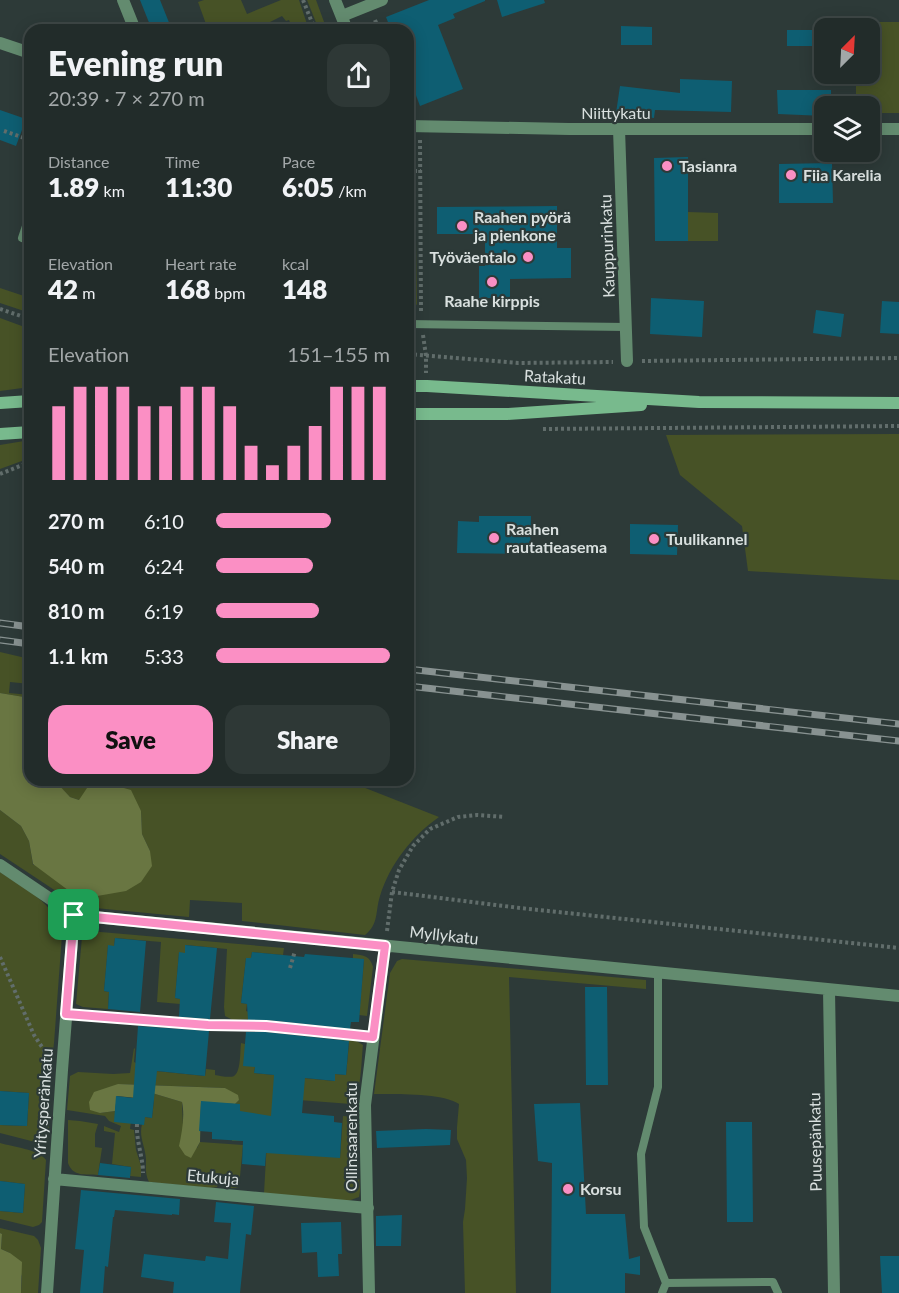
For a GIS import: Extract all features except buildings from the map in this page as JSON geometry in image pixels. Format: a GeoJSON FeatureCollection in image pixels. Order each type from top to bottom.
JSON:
{"type":"FeatureCollection","features":[{"type":"Feature","properties":{"kind":"main road","name":"Ratakatu"},"geometry":{"type":"LineString","coordinates":[[414,386],[699,402],[899,403]]}},
{"type":"Feature","properties":{"kind":"main road"},"geometry":{"type":"LineString","coordinates":[[0,404],[24,402]]}},
{"type":"Feature","properties":{"kind":"main road","name":"Ratakatu"},"geometry":{"type":"LineString","coordinates":[[414,414],[507,414],[699,402]]}},
{"type":"Feature","properties":{"kind":"main road"},"geometry":{"type":"LineString","coordinates":[[0,434],[24,432]]}},
{"type":"Feature","properties":{"kind":"street"},"geometry":{"type":"LineString","coordinates":[[123,0],[133,24]]}},
{"type":"Feature","properties":{"kind":"street"},"geometry":{"type":"LineString","coordinates":[[335,0],[345,24]]}},
{"type":"Feature","properties":{"kind":"street"},"geometry":{"type":"LineString","coordinates":[[342,16],[382,0]]}},
{"type":"Feature","properties":{"kind":"street"},"geometry":{"type":"LineString","coordinates":[[0,43],[24,51]]}},
{"type":"Feature","properties":{"kind":"street","name":"Niittykatu"},"geometry":{"type":"LineString","coordinates":[[414,126],[814,129]]}},
{"type":"Feature","properties":{"kind":"street","name":"Kauppurinkatu"},"geometry":{"type":"LineString","coordinates":[[619,129],[627,362]]}},
{"type":"Feature","properties":{"kind":"street"},"geometry":{"type":"LineString","coordinates":[[880,129],[899,129]]}},
{"type":"Feature","properties":{"kind":"street","name":"Myllykatu"},"geometry":{"type":"LineString","coordinates":[[0,865],[74,915],[899,996]]}},
{"type":"Feature","properties":{"kind":"street","name":"Yritysperänkatu"},"geometry":{"type":"LineString","coordinates":[[47,1293],[74,915]]}},
{"type":"Feature","properties":{"kind":"street","name":"Ollinsaarenkatu"},"geometry":{"type":"LineString","coordinates":[[369,1293],[365,1105],[385,946]]}},
{"type":"Feature","properties":{"kind":"street","name":"Puusepänkatu"},"geometry":{"type":"LineString","coordinates":[[829,990],[834,1293]]}},
{"type":"Feature","properties":{"kind":"street","name":"Etukuja"},"geometry":{"type":"LineString","coordinates":[[54,1179],[368,1208]]}},
{"type":"Feature","properties":{"kind":"lane"},"geometry":{"type":"LineString","coordinates":[[414,324],[626,327]]}},
{"type":"Feature","properties":{"kind":"lane"},"geometry":{"type":"LineString","coordinates":[[658,973],[658,1087],[641,1154],[644,1227],[666,1283],[662,1293]]}},
{"type":"Feature","properties":{"kind":"lane"},"geometry":{"type":"LineString","coordinates":[[66,1014],[208,1025],[266,1026],[373,1037]]}},
{"type":"Feature","properties":{"kind":"lane"},"geometry":{"type":"LineString","coordinates":[[666,1283],[773,1282],[778,1293]]}},
{"type":"Feature","properties":{"kind":"path"},"geometry":{"type":"LineString","coordinates":[[303,0],[313,24]]}},
{"type":"Feature","properties":{"kind":"path"},"geometry":{"type":"LineString","coordinates":[[414,128],[421,144],[422,323],[427,386]]}},
{"type":"Feature","properties":{"kind":"path"},"geometry":{"type":"LineString","coordinates":[[4,131],[24,138]]}},
{"type":"Feature","properties":{"kind":"path"},"geometry":{"type":"LineString","coordinates":[[414,171],[421,171]]}},
{"type":"Feature","properties":{"kind":"path"},"geometry":{"type":"LineString","coordinates":[[0,309],[24,317]]}},
{"type":"Feature","properties":{"kind":"path"},"geometry":{"type":"LineString","coordinates":[[414,355],[518,363],[899,358]]}},
{"type":"Feature","properties":{"kind":"path"},"geometry":{"type":"LineString","coordinates":[[533,429],[899,426]]}},
{"type":"Feature","properties":{"kind":"path"},"geometry":{"type":"LineString","coordinates":[[0,474],[24,464]]}},
{"type":"Feature","properties":{"kind":"path"},"geometry":{"type":"LineString","coordinates":[[385,946],[392,892],[399,870],[413,846],[430,829],[458,818],[477,815],[505,817]]}},
{"type":"Feature","properties":{"kind":"path"},"geometry":{"type":"LineString","coordinates":[[392,892],[520,908],[899,948]]}},
{"type":"Feature","properties":{"kind":"path"},"geometry":{"type":"LineString","coordinates":[[0,957],[34,1035],[47,1056],[62,1070]]}},
{"type":"Feature","properties":{"kind":"path"},"geometry":{"type":"LineString","coordinates":[[137,1124],[136,1136],[143,1166],[143,1187]]}},
{"type":"Feature","properties":{"kind":"green space"},"geometry":{"type":"Polygon","coordinates":[[[241,0],[247,14],[281,0],[299,0],[307,24],[291,24],[289,20],[286,21],[282,16],[266,24],[206,24],[198,2],[241,0]]]}},
{"type":"Feature","properties":{"kind":"green space"},"geometry":{"type":"Polygon","coordinates":[[[307,0],[316,0],[325,24],[317,24],[307,0]]]}},
{"type":"Feature","properties":{"kind":"green space"},"geometry":{"type":"Polygon","coordinates":[[[880,22],[899,22],[899,113],[880,113],[880,96],[856,96],[856,84],[880,84],[880,22]]]}},
{"type":"Feature","properties":{"kind":"green space"},"geometry":{"type":"Polygon","coordinates":[[[415,175],[417,305],[414,303],[415,175]]]}},
{"type":"Feature","properties":{"kind":"green space"},"geometry":{"type":"Polygon","coordinates":[[[688,212],[718,213],[718,241],[688,241],[688,212]]]}},
{"type":"Feature","properties":{"kind":"green space"},"geometry":{"type":"Polygon","coordinates":[[[0,288],[24,296],[24,311],[0,303],[0,288]]]}},
{"type":"Feature","properties":{"kind":"green space"},"geometry":{"type":"Polygon","coordinates":[[[0,318],[24,327],[24,388],[0,391],[0,318]]]}},
{"type":"Feature","properties":{"kind":"green space"},"geometry":{"type":"Polygon","coordinates":[[[899,434],[899,580],[748,571],[742,526],[680,475],[666,435],[899,434]]]}},
{"type":"Feature","properties":{"kind":"green space"},"geometry":{"type":"Polygon","coordinates":[[[24,441],[24,460],[0,469],[0,445],[24,441]]]}},
{"type":"Feature","properties":{"kind":"green space"},"geometry":{"type":"Polygon","coordinates":[[[0,652],[24,658],[24,683],[10,682],[9,693],[24,694],[24,697],[0,693],[0,652]]]}},
{"type":"Feature","properties":{"kind":"green space"},"geometry":{"type":"Polygon","coordinates":[[[0,693],[24,697],[24,786],[60,786],[70,797],[79,800],[88,786],[117,786],[131,790],[141,811],[142,834],[150,851],[152,866],[141,882],[126,891],[80,899],[33,864],[29,841],[21,826],[0,810],[0,693]]]}},
{"type":"Feature","properties":{"kind":"green space"},"geometry":{"type":"Polygon","coordinates":[[[59,786],[360,786],[439,817],[411,842],[396,862],[384,884],[373,927],[365,935],[242,921],[242,903],[190,900],[189,917],[95,908],[71,901],[0,854],[0,810],[21,826],[29,841],[33,865],[150,851],[142,834],[141,811],[70,797],[59,786]]]}},
{"type":"Feature","properties":{"kind":"green space"},"geometry":{"type":"Polygon","coordinates":[[[0,872],[46,905],[59,924],[62,935],[49,1084],[49,1137],[43,1144],[0,1133],[0,1125],[27,1126],[29,1093],[0,1091],[0,872]]]}},
{"type":"Feature","properties":{"kind":"green space"},"geometry":{"type":"Polygon","coordinates":[[[89,931],[284,948],[283,955],[252,952],[251,958],[246,958],[241,1003],[247,1004],[246,1011],[249,1012],[249,1019],[233,1020],[225,1016],[227,949],[186,945],[185,953],[179,953],[175,998],[180,999],[180,1004],[157,1002],[161,942],[115,938],[114,946],[108,946],[104,991],[109,992],[108,1009],[83,1007],[76,1004],[82,937],[89,931]]]}},
{"type":"Feature","properties":{"kind":"green space"},"geometry":{"type":"Polygon","coordinates":[[[353,954],[366,957],[373,967],[367,1016],[359,1015],[364,960],[353,959],[353,954]]]}},
{"type":"Feature","properties":{"kind":"green space"},"geometry":{"type":"Polygon","coordinates":[[[402,959],[646,980],[646,989],[509,977],[516,1293],[465,1293],[463,1222],[467,1178],[466,1160],[457,1139],[459,1104],[452,1100],[431,1096],[374,1094],[390,973],[397,961],[402,959]]]}},
{"type":"Feature","properties":{"kind":"green space"},"geometry":{"type":"Polygon","coordinates":[[[341,1038],[353,1039],[363,1045],[359,1085],[351,1104],[273,1098],[340,1158],[343,1116],[355,1119],[360,1191],[359,1197],[345,1202],[264,1193],[267,1141],[232,1141],[232,1133],[238,1133],[240,1104],[235,1104],[239,1100],[225,1088],[118,1084],[100,1113],[115,1111],[132,1113],[130,1129],[134,1130],[141,1177],[130,1176],[131,1167],[112,1164],[115,1133],[104,1131],[104,1126],[119,1132],[121,1126],[109,1121],[105,1116],[67,1110],[70,1076],[78,1072],[130,1073],[134,1048],[136,1069],[205,1076],[206,1069],[215,1070],[215,1075],[230,1077],[234,1076],[238,1070],[241,1043],[245,1044],[255,1067],[254,1073],[334,1081],[335,1074],[346,1075],[349,1043],[340,1042],[341,1038]]]}},
{"type":"Feature","properties":{"kind":"green space"},"geometry":{"type":"Polygon","coordinates":[[[118,1084],[225,1088],[238,1095],[239,1100],[235,1104],[201,1102],[200,1142],[191,1158],[185,1155],[179,1146],[183,1118],[182,1102],[152,1093],[137,1098],[117,1096],[115,1111],[100,1113],[90,1110],[89,1102],[94,1092],[118,1084]]]}},
{"type":"Feature","properties":{"kind":"green space"},"geometry":{"type":"Polygon","coordinates":[[[152,1093],[182,1102],[183,1125],[197,1148],[200,1142],[243,1145],[239,1187],[223,1186],[224,1180],[221,1179],[217,1187],[210,1188],[149,1182],[141,1128],[145,1117],[152,1118],[154,1100],[152,1093]]]}},
{"type":"Feature","properties":{"kind":"green space"},"geometry":{"type":"Polygon","coordinates":[[[68,1120],[98,1124],[95,1147],[102,1148],[98,1175],[76,1173],[70,1167],[68,1163],[68,1120]]]}},
{"type":"Feature","properties":{"kind":"green space"},"geometry":{"type":"Polygon","coordinates":[[[0,1143],[37,1153],[46,1160],[42,1222],[39,1225],[33,1227],[0,1219],[0,1211],[23,1213],[25,1184],[0,1181],[0,1143]]]}},
{"type":"Feature","properties":{"kind":"green space"},"geometry":{"type":"Polygon","coordinates":[[[0,1228],[34,1236],[38,1240],[41,1248],[38,1293],[21,1293],[22,1276],[10,1253],[1,1249],[0,1228]]]}},
{"type":"Feature","properties":{"kind":"green space"},"geometry":{"type":"Polygon","coordinates":[[[0,1233],[2,1234],[1,1249],[22,1262],[21,1293],[0,1293],[0,1233]]]}},
{"type":"Feature","properties":{"kind":"railway"},"geometry":{"type":"LineString","coordinates":[[0,623],[24,626]]}},
{"type":"Feature","properties":{"kind":"railway"},"geometry":{"type":"LineString","coordinates":[[0,640],[24,643]]}},
{"type":"Feature","properties":{"kind":"railway"},"geometry":{"type":"LineString","coordinates":[[414,670],[899,724]]}},
{"type":"Feature","properties":{"kind":"railway"},"geometry":{"type":"LineString","coordinates":[[414,687],[899,741]]}},
{"type":"Feature","properties":{"kind":"place","name":"Tasianra"},"geometry":{"type":"Point","coordinates":[667,166]}},
{"type":"Feature","properties":{"kind":"place","name":"Fiia Karelia"},"geometry":{"type":"Point","coordinates":[791,175]}},
{"type":"Feature","properties":{"kind":"place","name":"Raahen pyörä ja pienkone"},"geometry":{"type":"Point","coordinates":[462,226]}},
{"type":"Feature","properties":{"kind":"place","name":"Työväentalo"},"geometry":{"type":"Point","coordinates":[528,257]}},
{"type":"Feature","properties":{"kind":"place","name":"Raahe kirppis"},"geometry":{"type":"Point","coordinates":[492,282]}},
{"type":"Feature","properties":{"kind":"place","name":"Raahen rautatieasema"},"geometry":{"type":"Point","coordinates":[494,538]}},
{"type":"Feature","properties":{"kind":"place","name":"Tuulikannel"},"geometry":{"type":"Point","coordinates":[654,539]}},
{"type":"Feature","properties":{"kind":"place","name":"Korsu"},"geometry":{"type":"Point","coordinates":[568,1189]}},
{"type":"Feature","properties":{"kind":"route"},"geometry":{"type":"LineString","coordinates":[[74,915],[385,946],[373,1037],[266,1026],[208,1025],[66,1014],[74,915]]}}]}
